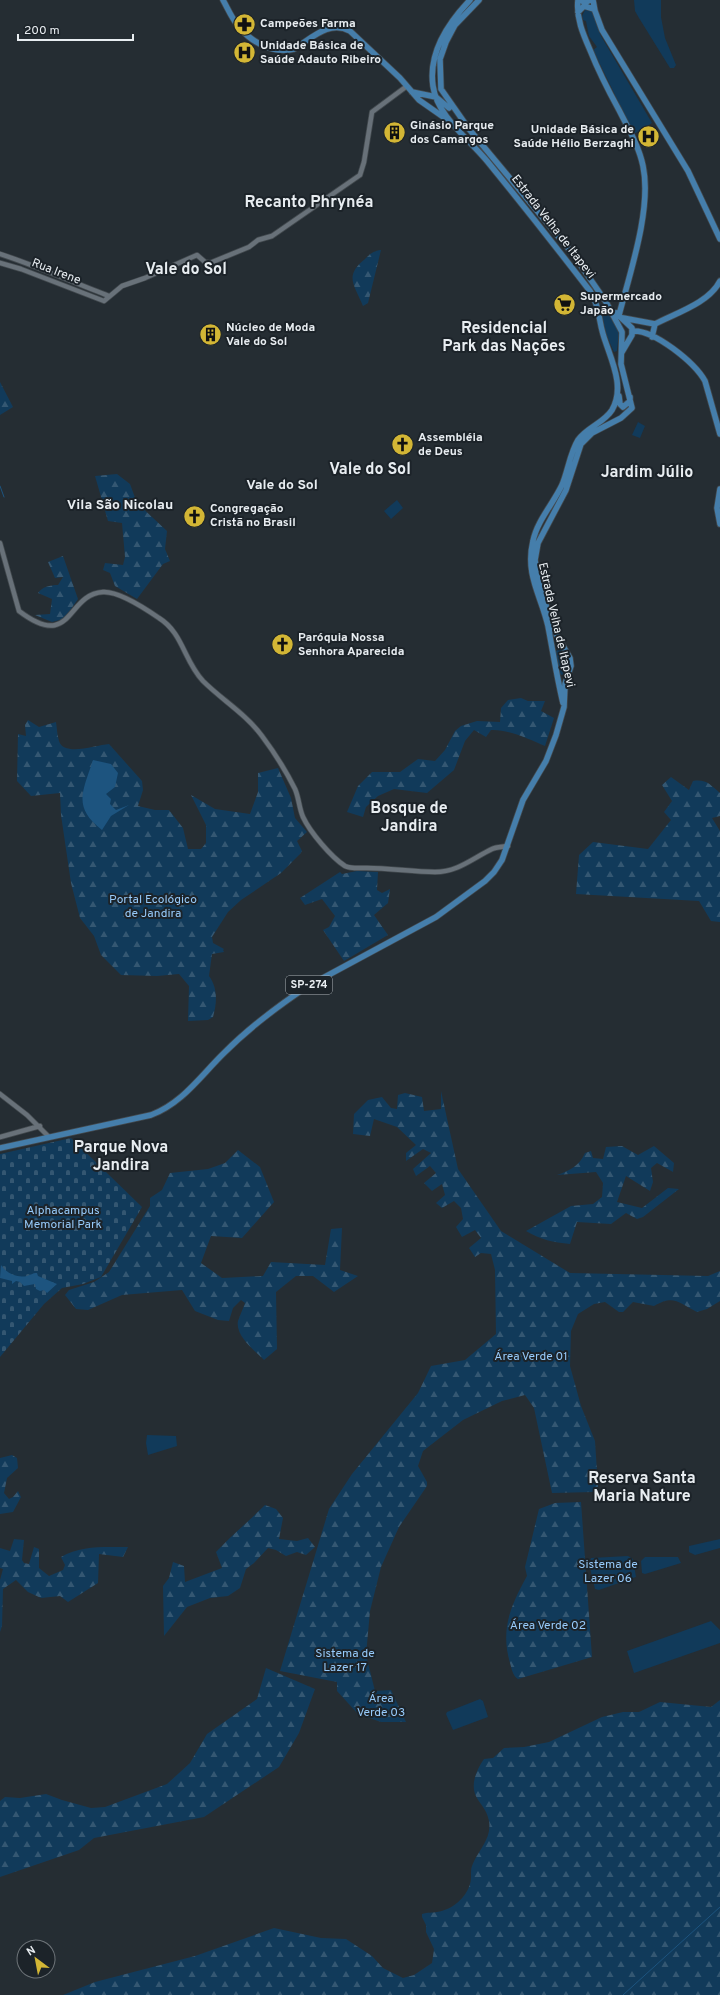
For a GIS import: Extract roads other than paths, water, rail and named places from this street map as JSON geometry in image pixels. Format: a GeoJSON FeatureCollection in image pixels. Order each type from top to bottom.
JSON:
{"type":"FeatureCollection","features":[{"type":"Feature","properties":{"kind":"main road"},"geometry":{"type":"LineString","coordinates":[[223,0],[239,27],[255,42],[265,48],[294,49],[326,28],[342,27],[353,34],[407,86],[419,100],[451,121]]}},
{"type":"Feature","properties":{"kind":"main road","name":"Estrada Velha de Itapevi"},"geometry":{"type":"LineString","coordinates":[[470,0],[447,27],[436,52],[432,69],[433,86],[436,97],[451,121],[485,159],[590,291],[598,304],[602,332],[615,370],[618,393],[615,404],[608,415],[589,428],[577,441],[562,484],[541,522],[533,541],[531,572],[534,588],[544,611],[564,708]]}},
{"type":"Feature","properties":{"kind":"main road","name":"Estrada Velha de Itapevi"},"geometry":{"type":"LineString","coordinates":[[479,0],[455,25],[444,48],[440,59],[441,89],[469,129],[573,254],[609,306],[622,332],[621,354],[624,379],[630,395],[632,408],[628,413],[592,433],[581,444],[566,490],[542,534],[536,551],[536,570],[540,588],[555,632],[570,658],[569,673],[565,684],[564,708]]}},
{"type":"Feature","properties":{"kind":"main road"},"geometry":{"type":"LineString","coordinates":[[590,0],[585,2],[579,0],[578,12],[582,31],[601,76],[637,144],[644,172],[644,203],[621,317]]}},
{"type":"Feature","properties":{"kind":"main road"},"geometry":{"type":"LineString","coordinates":[[593,0],[594,9],[602,30],[688,171],[720,239]]}},
{"type":"Feature","properties":{"kind":"main road"},"geometry":{"type":"LineString","coordinates":[[578,12],[584,6],[594,9]]}},
{"type":"Feature","properties":{"kind":"main road"},"geometry":{"type":"LineString","coordinates":[[412,92],[436,97],[446,104],[464,126],[469,129]]}},
{"type":"Feature","properties":{"kind":"main road"},"geometry":{"type":"LineString","coordinates":[[621,317],[655,324],[704,298],[720,281]]}},
{"type":"Feature","properties":{"kind":"main road"},"geometry":{"type":"LineString","coordinates":[[609,306],[631,326],[632,331],[621,354]]}},
{"type":"Feature","properties":{"kind":"main road"},"geometry":{"type":"LineString","coordinates":[[652,337],[655,324]]}},
{"type":"Feature","properties":{"kind":"main road"},"geometry":{"type":"LineString","coordinates":[[632,331],[641,332],[679,352],[701,374],[705,381],[720,434]]}},
{"type":"Feature","properties":{"kind":"main road"},"geometry":{"type":"LineString","coordinates":[[618,393],[620,404],[623,406],[630,402],[630,395]]}},
{"type":"Feature","properties":{"kind":"main road"},"geometry":{"type":"LineString","coordinates":[[719,522],[717,508],[720,489]]}},
{"type":"Feature","properties":{"kind":"main road"},"geometry":{"type":"LineString","coordinates":[[552,652],[557,647],[564,647]]}},
{"type":"Feature","properties":{"kind":"main road"},"geometry":{"type":"LineString","coordinates":[[556,674],[563,677],[569,673]]}},
{"type":"Feature","properties":{"kind":"main road","name":"SP-274"},"geometry":{"type":"LineString","coordinates":[[0,1148],[152,1115],[164,1110],[184,1095],[230,1048],[308,986],[428,921],[473,890],[494,872],[502,860],[523,800],[546,761],[564,708]]}},
{"type":"Feature","properties":{"kind":"street"},"geometry":{"type":"LineString","coordinates":[[109,296],[122,286],[145,278],[197,255],[205,262],[210,263],[249,247],[258,240],[272,236],[360,175],[364,162],[372,112],[407,86]]}},
{"type":"Feature","properties":{"kind":"street","name":"Rua Irene"},"geometry":{"type":"LineString","coordinates":[[0,254],[55,273],[64,280],[109,296],[104,301],[38,275],[0,263]]}},
{"type":"Feature","properties":{"kind":"street"},"geometry":{"type":"LineString","coordinates":[[27,271],[29,264]]}},
{"type":"Feature","properties":{"kind":"street"},"geometry":{"type":"LineString","coordinates":[[38,275],[41,268]]}},
{"type":"Feature","properties":{"kind":"street"},"geometry":{"type":"LineString","coordinates":[[0,542],[19,611],[38,623],[46,625],[63,622],[89,596],[106,592],[115,594],[162,619],[178,635],[193,669],[204,682],[240,713],[263,738],[295,789],[303,817],[308,826],[337,860],[346,868],[385,868],[436,872],[452,870],[473,861],[493,848],[508,846]]}},
{"type":"Feature","properties":{"kind":"street"},"geometry":{"type":"LineString","coordinates":[[0,1094],[40,1126],[49,1137]]}},
{"type":"Feature","properties":{"kind":"street"},"geometry":{"type":"LineString","coordinates":[[0,1137],[40,1126]]}},
{"type":"Feature","properties":{"kind":"waterway"},"geometry":{"type":"LineString","coordinates":[[0,486],[4,497]]}},
{"type":"Feature","properties":{"kind":"waterway"},"geometry":{"type":"LineString","coordinates":[[623,1995],[720,1907]]}},
{"type":"Feature","properties":{"kind":"place","name":"Campeões Farma"},"geometry":{"type":"Point","coordinates":[245,24]}},
{"type":"Feature","properties":{"kind":"place","name":"Unidade Básica de Saúde Adauto Ribeiro"},"geometry":{"type":"Point","coordinates":[244,53]}},
{"type":"Feature","properties":{"kind":"place","name":"Ginásio Parque dos Camargos"},"geometry":{"type":"Point","coordinates":[394,133]}},
{"type":"Feature","properties":{"kind":"place","name":"Unidade Básica de Saúde Hélio Berzaghi"},"geometry":{"type":"Point","coordinates":[649,137]}},
{"type":"Feature","properties":{"kind":"place","name":"Supermercado Japão"},"geometry":{"type":"Point","coordinates":[564,304]}},
{"type":"Feature","properties":{"kind":"place","name":"Núcleo de Moda Vale do Sol"},"geometry":{"type":"Point","coordinates":[210,335]}},
{"type":"Feature","properties":{"kind":"place","name":"Assembléia de Deus"},"geometry":{"type":"Point","coordinates":[403,445]}},
{"type":"Feature","properties":{"kind":"place","name":"Congregação Cristã no Brasil"},"geometry":{"type":"Point","coordinates":[195,516]}},
{"type":"Feature","properties":{"kind":"place","name":"Paróquia Nossa Senhora Aparecida"},"geometry":{"type":"Point","coordinates":[282,645]}},
{"type":"Feature","properties":{"kind":"district","name":"Recanto Phrynéa"},"geometry":{"type":"Point","coordinates":[309,203]}},
{"type":"Feature","properties":{"kind":"district","name":"Vale do Sol"},"geometry":{"type":"Point","coordinates":[186,270]}},
{"type":"Feature","properties":{"kind":"district","name":"Residencial Park das Nações"},"geometry":{"type":"Point","coordinates":[504,338]}},
{"type":"Feature","properties":{"kind":"district","name":"Vale do Sol"},"geometry":{"type":"Point","coordinates":[370,470]}},
{"type":"Feature","properties":{"kind":"district","name":"Jardim Júlio"},"geometry":{"type":"Point","coordinates":[647,473]}},
{"type":"Feature","properties":{"kind":"district","name":"Vale do Sol"},"geometry":{"type":"Point","coordinates":[282,485]}},
{"type":"Feature","properties":{"kind":"district","name":"Vila São Nicolau"},"geometry":{"type":"Point","coordinates":[120,505]}},
{"type":"Feature","properties":{"kind":"district","name":"Bosque de Jandira"},"geometry":{"type":"Point","coordinates":[409,818]}},
{"type":"Feature","properties":{"kind":"district","name":"Parque Nova Jandira"},"geometry":{"type":"Point","coordinates":[121,1157]}},
{"type":"Feature","properties":{"kind":"district","name":"Reserva Santa Maria Nature"},"geometry":{"type":"Point","coordinates":[642,1488]}},
{"type":"Feature","properties":{"kind":"park label","name":"Portal Ecológico de Jandira"},"geometry":{"type":"Point","coordinates":[153,907]}},
{"type":"Feature","properties":{"kind":"park label","name":"Alphacampus Memorial Park"},"geometry":{"type":"Point","coordinates":[63,1218]}},
{"type":"Feature","properties":{"kind":"park label","name":"Área Verde 01"},"geometry":{"type":"Point","coordinates":[531,1357]}},
{"type":"Feature","properties":{"kind":"park label","name":"Sistema de Lazer 06"},"geometry":{"type":"Point","coordinates":[608,1572]}},
{"type":"Feature","properties":{"kind":"park label","name":"Área Verde 02"},"geometry":{"type":"Point","coordinates":[548,1626]}},
{"type":"Feature","properties":{"kind":"park label","name":"Sistema de Lazer 17"},"geometry":{"type":"Point","coordinates":[345,1661]}},
{"type":"Feature","properties":{"kind":"park label","name":"Área Verde 03"},"geometry":{"type":"Point","coordinates":[381,1706]}}]}
